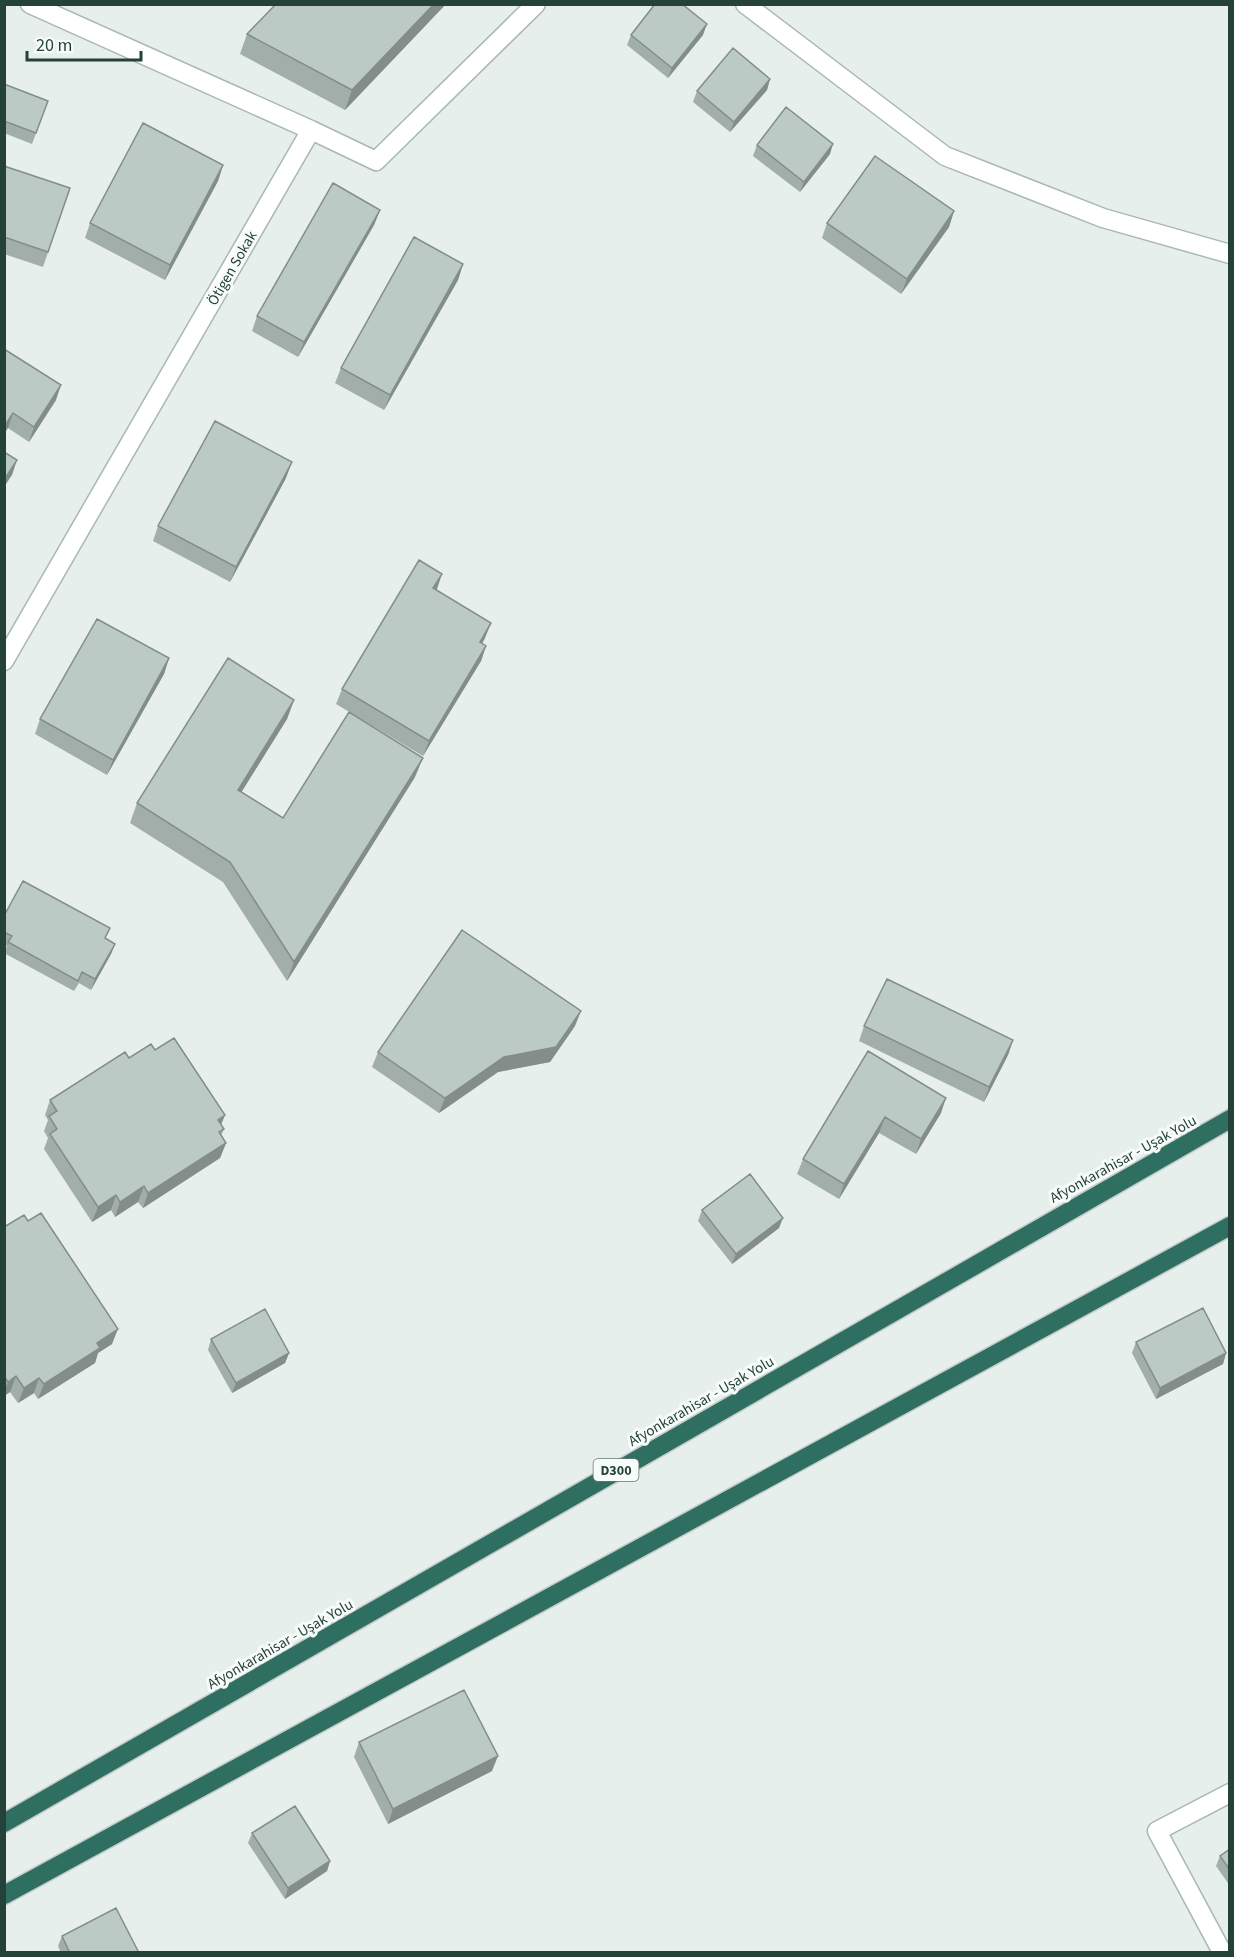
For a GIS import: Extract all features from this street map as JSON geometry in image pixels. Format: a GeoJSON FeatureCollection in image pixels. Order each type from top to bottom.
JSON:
{"type":"FeatureCollection","features":[{"type":"Feature","properties":{"kind":"highway","name":"Afyonkarahisar - Uşak Yolu"},"geometry":{"type":"LineString","coordinates":[[4,1823],[1230,1119]]}},
{"type":"Feature","properties":{"kind":"highway"},"geometry":{"type":"LineString","coordinates":[[4,1894],[1230,1226]]}},
{"type":"Feature","properties":{"kind":"street"},"geometry":{"type":"LineString","coordinates":[[30,4],[376,161],[536,4]]}},
{"type":"Feature","properties":{"kind":"street"},"geometry":{"type":"LineString","coordinates":[[745,4],[945,156],[1103,218],[1230,254]]}},
{"type":"Feature","properties":{"kind":"street","name":"Ötigen Sokak"},"geometry":{"type":"LineString","coordinates":[[4,661],[311,130]]}},
{"type":"Feature","properties":{"kind":"street"},"geometry":{"type":"LineString","coordinates":[[1222,1953],[1157,1831],[1230,1793]]}},
{"type":"Feature","properties":{"kind":"building"},"geometry":{"type":"Polygon","coordinates":[[[276,4],[434,4],[352,90],[247,34],[276,4]]]}},
{"type":"Feature","properties":{"kind":"building"},"geometry":{"type":"Polygon","coordinates":[[[655,4],[682,4],[707,24],[672,68],[631,35],[655,4]]]}},
{"type":"Feature","properties":{"kind":"building"},"geometry":{"type":"Polygon","coordinates":[[[733,48],[770,79],[734,122],[697,91],[733,48]]]}},
{"type":"Feature","properties":{"kind":"building"},"geometry":{"type":"Polygon","coordinates":[[[4,84],[48,101],[36,133],[4,121],[4,84]]]}},
{"type":"Feature","properties":{"kind":"building"},"geometry":{"type":"Polygon","coordinates":[[[786,107],[833,144],[804,182],[757,145],[786,107]]]}},
{"type":"Feature","properties":{"kind":"building"},"geometry":{"type":"Polygon","coordinates":[[[143,123],[223,165],[170,265],[90,223],[143,123]]]}},
{"type":"Feature","properties":{"kind":"building"},"geometry":{"type":"Polygon","coordinates":[[[875,156],[954,211],[907,279],[827,223],[875,156]]]}},
{"type":"Feature","properties":{"kind":"building"},"geometry":{"type":"Polygon","coordinates":[[[4,166],[70,188],[48,252],[4,237],[4,166]]]}},
{"type":"Feature","properties":{"kind":"building"},"geometry":{"type":"Polygon","coordinates":[[[333,183],[380,210],[304,342],[257,316],[333,183]]]}},
{"type":"Feature","properties":{"kind":"building"},"geometry":{"type":"Polygon","coordinates":[[[414,237],[463,264],[390,395],[341,368],[414,237]]]}},
{"type":"Feature","properties":{"kind":"building"},"geometry":{"type":"Polygon","coordinates":[[[4,349],[61,385],[34,427],[13,413],[4,427],[4,349]]]}},
{"type":"Feature","properties":{"kind":"building"},"geometry":{"type":"Polygon","coordinates":[[[215,421],[292,462],[236,567],[158,526],[215,421]]]}},
{"type":"Feature","properties":{"kind":"building"},"geometry":{"type":"Polygon","coordinates":[[[4,452],[17,460],[4,480],[4,452]]]}},
{"type":"Feature","properties":{"kind":"building"},"geometry":{"type":"Polygon","coordinates":[[[419,560],[442,574],[433,588],[491,623],[480,642],[486,646],[429,741],[342,689],[419,560]]]}},
{"type":"Feature","properties":{"kind":"building"},"geometry":{"type":"Polygon","coordinates":[[[97,619],[169,658],[113,760],[40,719],[97,619]]]}},
{"type":"Feature","properties":{"kind":"building"},"geometry":{"type":"Polygon","coordinates":[[[228,658],[294,700],[238,790],[283,818],[349,712],[423,758],[294,962],[230,862],[137,803],[228,658]]]}},
{"type":"Feature","properties":{"kind":"building"},"geometry":{"type":"Polygon","coordinates":[[[23,881],[110,928],[105,938],[115,944],[95,979],[82,972],[78,981],[8,942],[12,936],[4,932],[4,916],[23,881]]]}},
{"type":"Feature","properties":{"kind":"building"},"geometry":{"type":"Polygon","coordinates":[[[462,930],[581,1011],[556,1047],[504,1057],[445,1098],[378,1052],[462,930]]]}},
{"type":"Feature","properties":{"kind":"building"},"geometry":{"type":"Polygon","coordinates":[[[887,979],[1013,1040],[989,1087],[864,1026],[887,979]]]}},
{"type":"Feature","properties":{"kind":"building"},"geometry":{"type":"Polygon","coordinates":[[[174,1038],[225,1115],[218,1120],[224,1129],[219,1132],[226,1143],[148,1193],[144,1186],[120,1202],[116,1195],[98,1207],[50,1134],[57,1129],[49,1116],[57,1111],[50,1100],[125,1052],[129,1058],[151,1044],[155,1050],[174,1038]]]}},
{"type":"Feature","properties":{"kind":"building"},"geometry":{"type":"Polygon","coordinates":[[[868,1051],[946,1098],[921,1139],[885,1117],[844,1184],[803,1159],[868,1051]]]}},
{"type":"Feature","properties":{"kind":"building"},"geometry":{"type":"Polygon","coordinates":[[[750,1174],[783,1218],[736,1254],[702,1210],[750,1174]]]}},
{"type":"Feature","properties":{"kind":"building"},"geometry":{"type":"Polygon","coordinates":[[[41,1213],[118,1329],[97,1343],[100,1348],[44,1384],[39,1378],[24,1388],[16,1376],[8,1382],[4,1376],[4,1227],[24,1215],[28,1221],[41,1213]]]}},
{"type":"Feature","properties":{"kind":"building"},"geometry":{"type":"Polygon","coordinates":[[[1203,1308],[1226,1353],[1160,1388],[1136,1342],[1203,1308]]]}},
{"type":"Feature","properties":{"kind":"building"},"geometry":{"type":"Polygon","coordinates":[[[265,1309],[289,1353],[236,1383],[211,1339],[265,1309]]]}},
{"type":"Feature","properties":{"kind":"building"},"geometry":{"type":"Polygon","coordinates":[[[464,1690],[498,1756],[393,1809],[359,1742],[464,1690]]]}},
{"type":"Feature","properties":{"kind":"building"},"geometry":{"type":"Polygon","coordinates":[[[295,1806],[330,1861],[288,1888],[252,1833],[295,1806]]]}},
{"type":"Feature","properties":{"kind":"building"},"geometry":{"type":"Polygon","coordinates":[[[1230,1849],[1230,1870],[1220,1856],[1230,1849]]]}},
{"type":"Feature","properties":{"kind":"building"},"geometry":{"type":"Polygon","coordinates":[[[116,1908],[139,1953],[70,1953],[62,1936],[116,1908]]]}}]}
